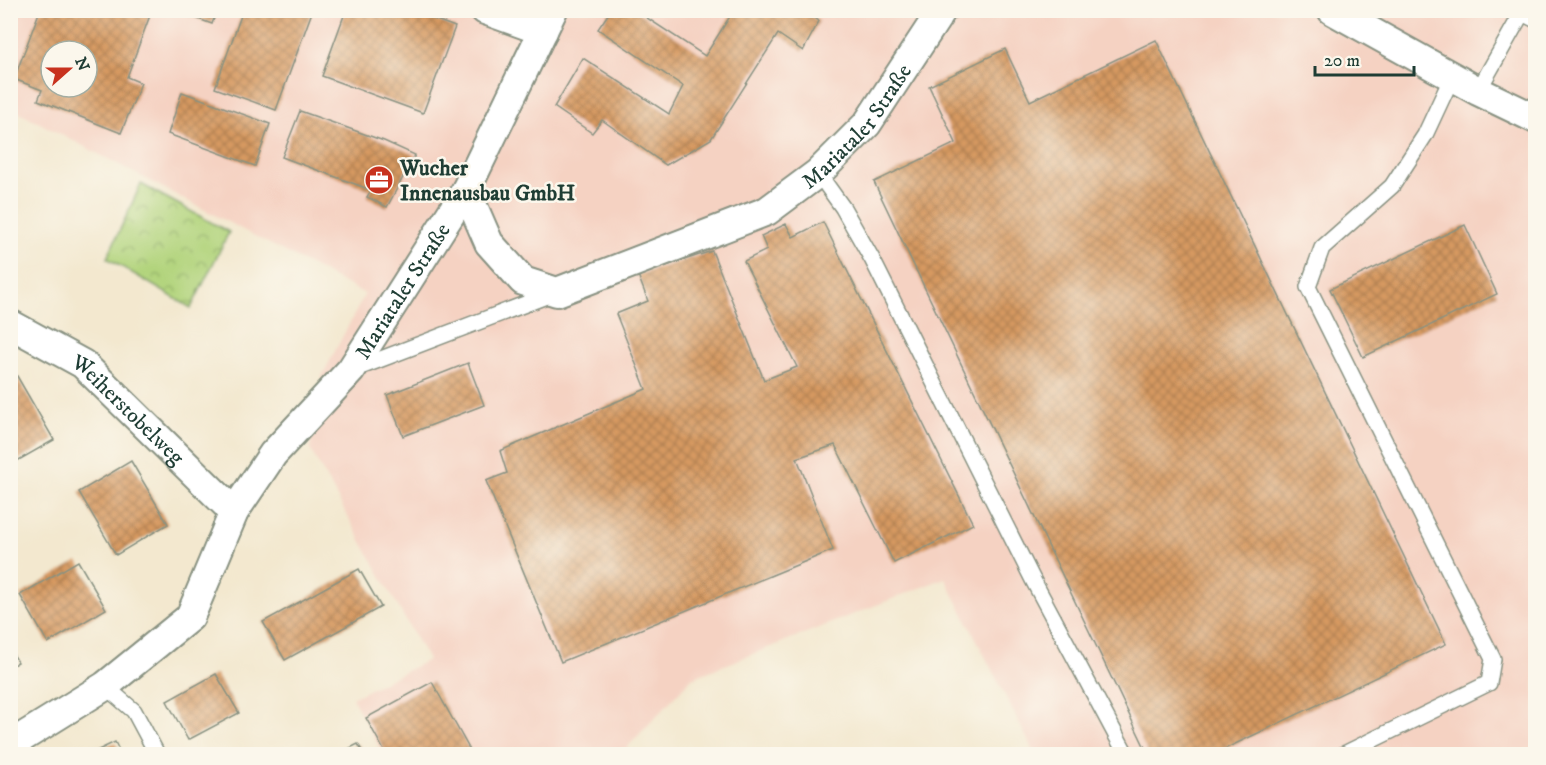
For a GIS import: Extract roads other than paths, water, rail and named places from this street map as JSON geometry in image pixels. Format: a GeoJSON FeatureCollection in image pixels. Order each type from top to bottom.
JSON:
{"type":"FeatureCollection","features":[{"type":"Feature","properties":{"kind":"street"},"geometry":{"type":"LineString","coordinates":[[466,190],[548,21],[485,10]]}},
{"type":"Feature","properties":{"kind":"street","name":"Mariataler Straße"},"geometry":{"type":"LineString","coordinates":[[466,190],[489,243],[516,274],[523,281],[557,292],[767,211],[818,173],[867,124],[942,10]]}},
{"type":"Feature","properties":{"kind":"street"},"geometry":{"type":"LineString","coordinates":[[1332,10],[1478,91],[1536,119]]}},
{"type":"Feature","properties":{"kind":"street","name":"Mariataler Straße"},"geometry":{"type":"LineString","coordinates":[[10,745],[105,686],[190,617],[234,512],[273,454],[351,370],[466,190]]}},
{"type":"Feature","properties":{"kind":"street","name":"Weiherstobelweg"},"geometry":{"type":"LineString","coordinates":[[10,324],[83,364],[234,512]]}},
{"type":"Feature","properties":{"kind":"lane"},"geometry":{"type":"LineString","coordinates":[[1478,91],[1522,13],[1536,20]]}},
{"type":"Feature","properties":{"kind":"lane"},"geometry":{"type":"LineString","coordinates":[[1344,754],[1489,683],[1493,659],[1308,287],[1322,248],[1392,186],[1425,135],[1452,77]]}},
{"type":"Feature","properties":{"kind":"lane"},"geometry":{"type":"LineString","coordinates":[[818,173],[843,208],[872,259],[1033,580],[1126,754]]}},
{"type":"Feature","properties":{"kind":"lane"},"geometry":{"type":"LineString","coordinates":[[351,370],[557,292]]}},
{"type":"Feature","properties":{"kind":"lane"},"geometry":{"type":"LineString","coordinates":[[105,686],[134,711],[157,754]]}},
{"type":"Feature","properties":{"kind":"place","name":"Wucher Innenausbau GmbH"},"geometry":{"type":"Point","coordinates":[379,180]}}]}
